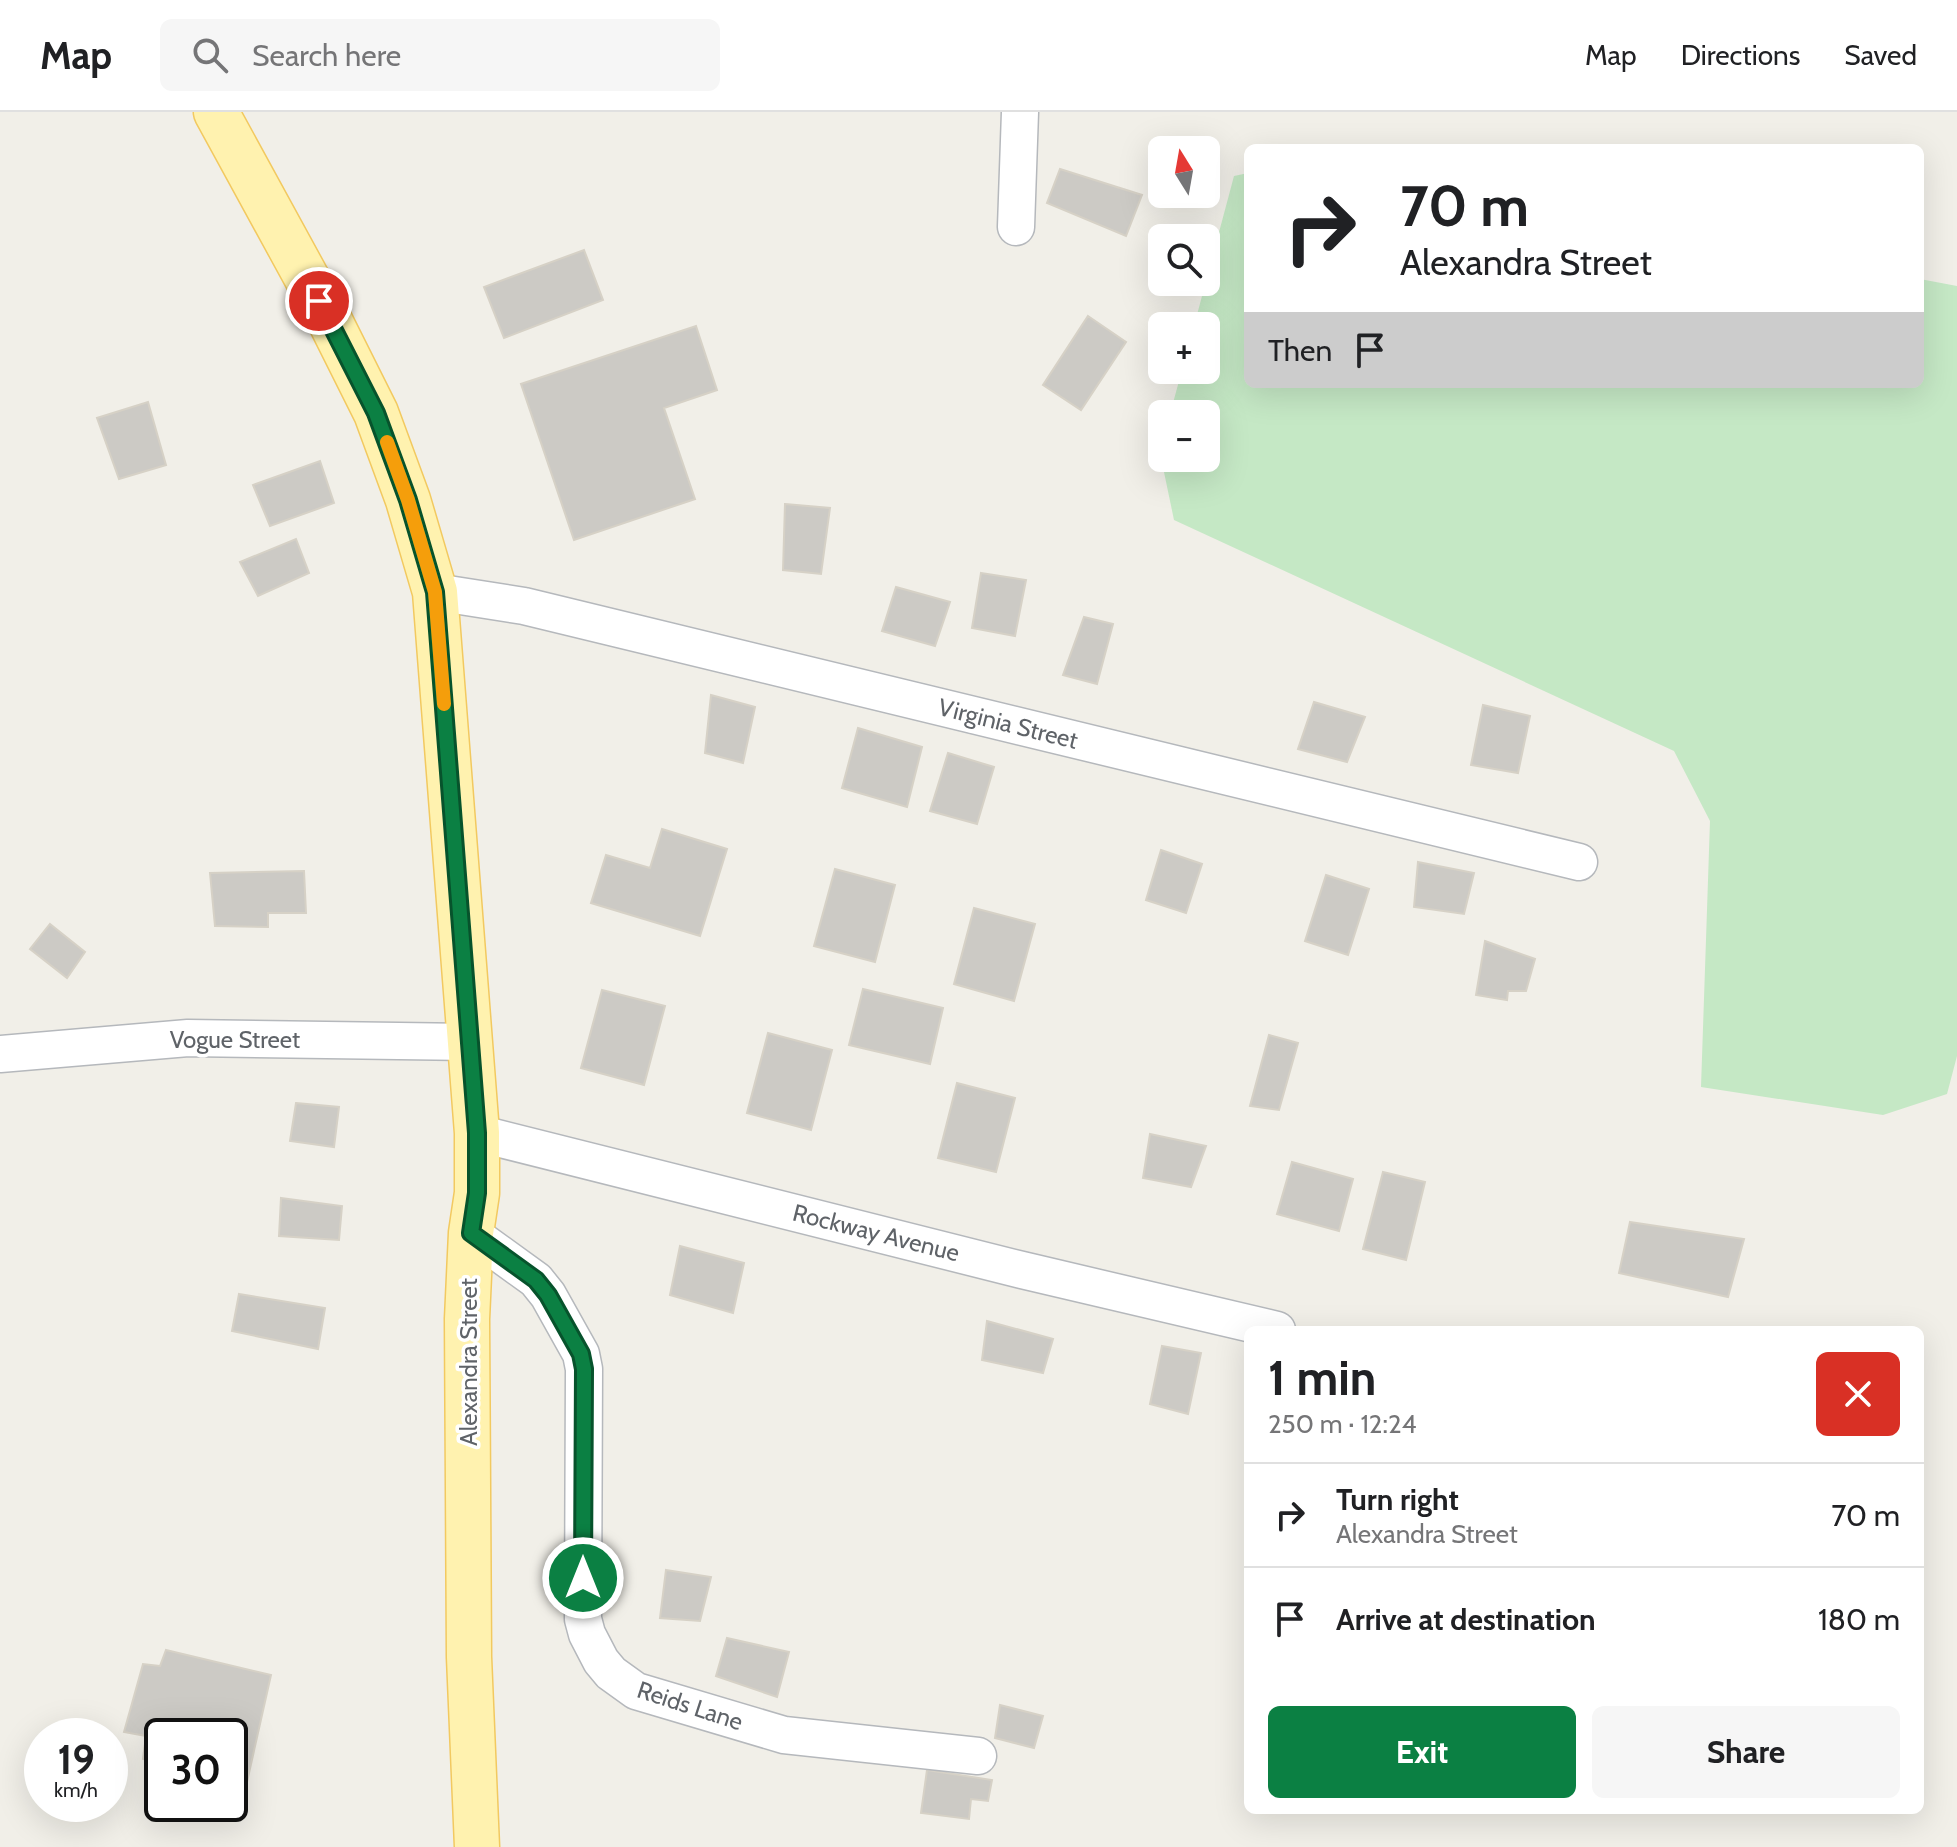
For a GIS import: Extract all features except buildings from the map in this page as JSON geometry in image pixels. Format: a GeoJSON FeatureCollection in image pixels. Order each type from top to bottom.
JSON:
{"type":"FeatureCollection","features":[{"type":"Feature","properties":{"kind":"main road","name":"Alexandra Street"},"geometry":{"type":"LineString","coordinates":[[216,112],[327,315],[376,413],[408,500],[435,592],[477,1133],[477,1193],[471,1233],[467,1319],[469,1657],[477,1847]]}},
{"type":"Feature","properties":{"kind":"street"},"geometry":{"type":"LineString","coordinates":[[1016,227],[1020,112]]}},
{"type":"Feature","properties":{"kind":"street","name":"Virginia Street"},"geometry":{"type":"LineString","coordinates":[[435,592],[524,606],[1579,862]]}},
{"type":"Feature","properties":{"kind":"street","name":"Vogue Street"},"geometry":{"type":"LineString","coordinates":[[0,1054],[188,1038],[471,1042]]}},
{"type":"Feature","properties":{"kind":"street","name":"Rockway Avenue"},"geometry":{"type":"LineString","coordinates":[[477,1133],[1022,1270],[1260,1326]]}},
{"type":"Feature","properties":{"kind":"street","name":"Reids Lane"},"geometry":{"type":"LineString","coordinates":[[471,1233],[536,1280],[548,1295],[581,1354],[584,1369],[583,1619],[593,1648],[611,1673],[636,1691],[784,1735],[978,1756]]}},
{"type":"Feature","properties":{"kind":"green space"},"geometry":{"type":"Polygon","coordinates":[[[1244,174],[1244,388],[1924,388],[1924,280],[1957,286],[1957,1056],[1947,1094],[1883,1115],[1701,1087],[1710,821],[1674,751],[1174,520],[1164,472],[1220,472],[1220,400],[1174,400],[1178,384],[1220,384],[1220,312],[1198,312],[1202,296],[1220,296],[1220,228],[1234,176],[1244,174]]]}},
{"type":"Feature","properties":{"kind":"slow traffic"},"geometry":{"type":"LineString","coordinates":[[387,442],[435,592],[444,704]]}},
{"type":"Feature","properties":{"kind":"route"},"geometry":{"type":"LineString","coordinates":[[319,301],[376,413],[408,500],[435,592],[477,1133],[477,1193],[471,1233],[536,1280],[548,1295],[581,1354],[584,1369],[583,1578]]}}]}
